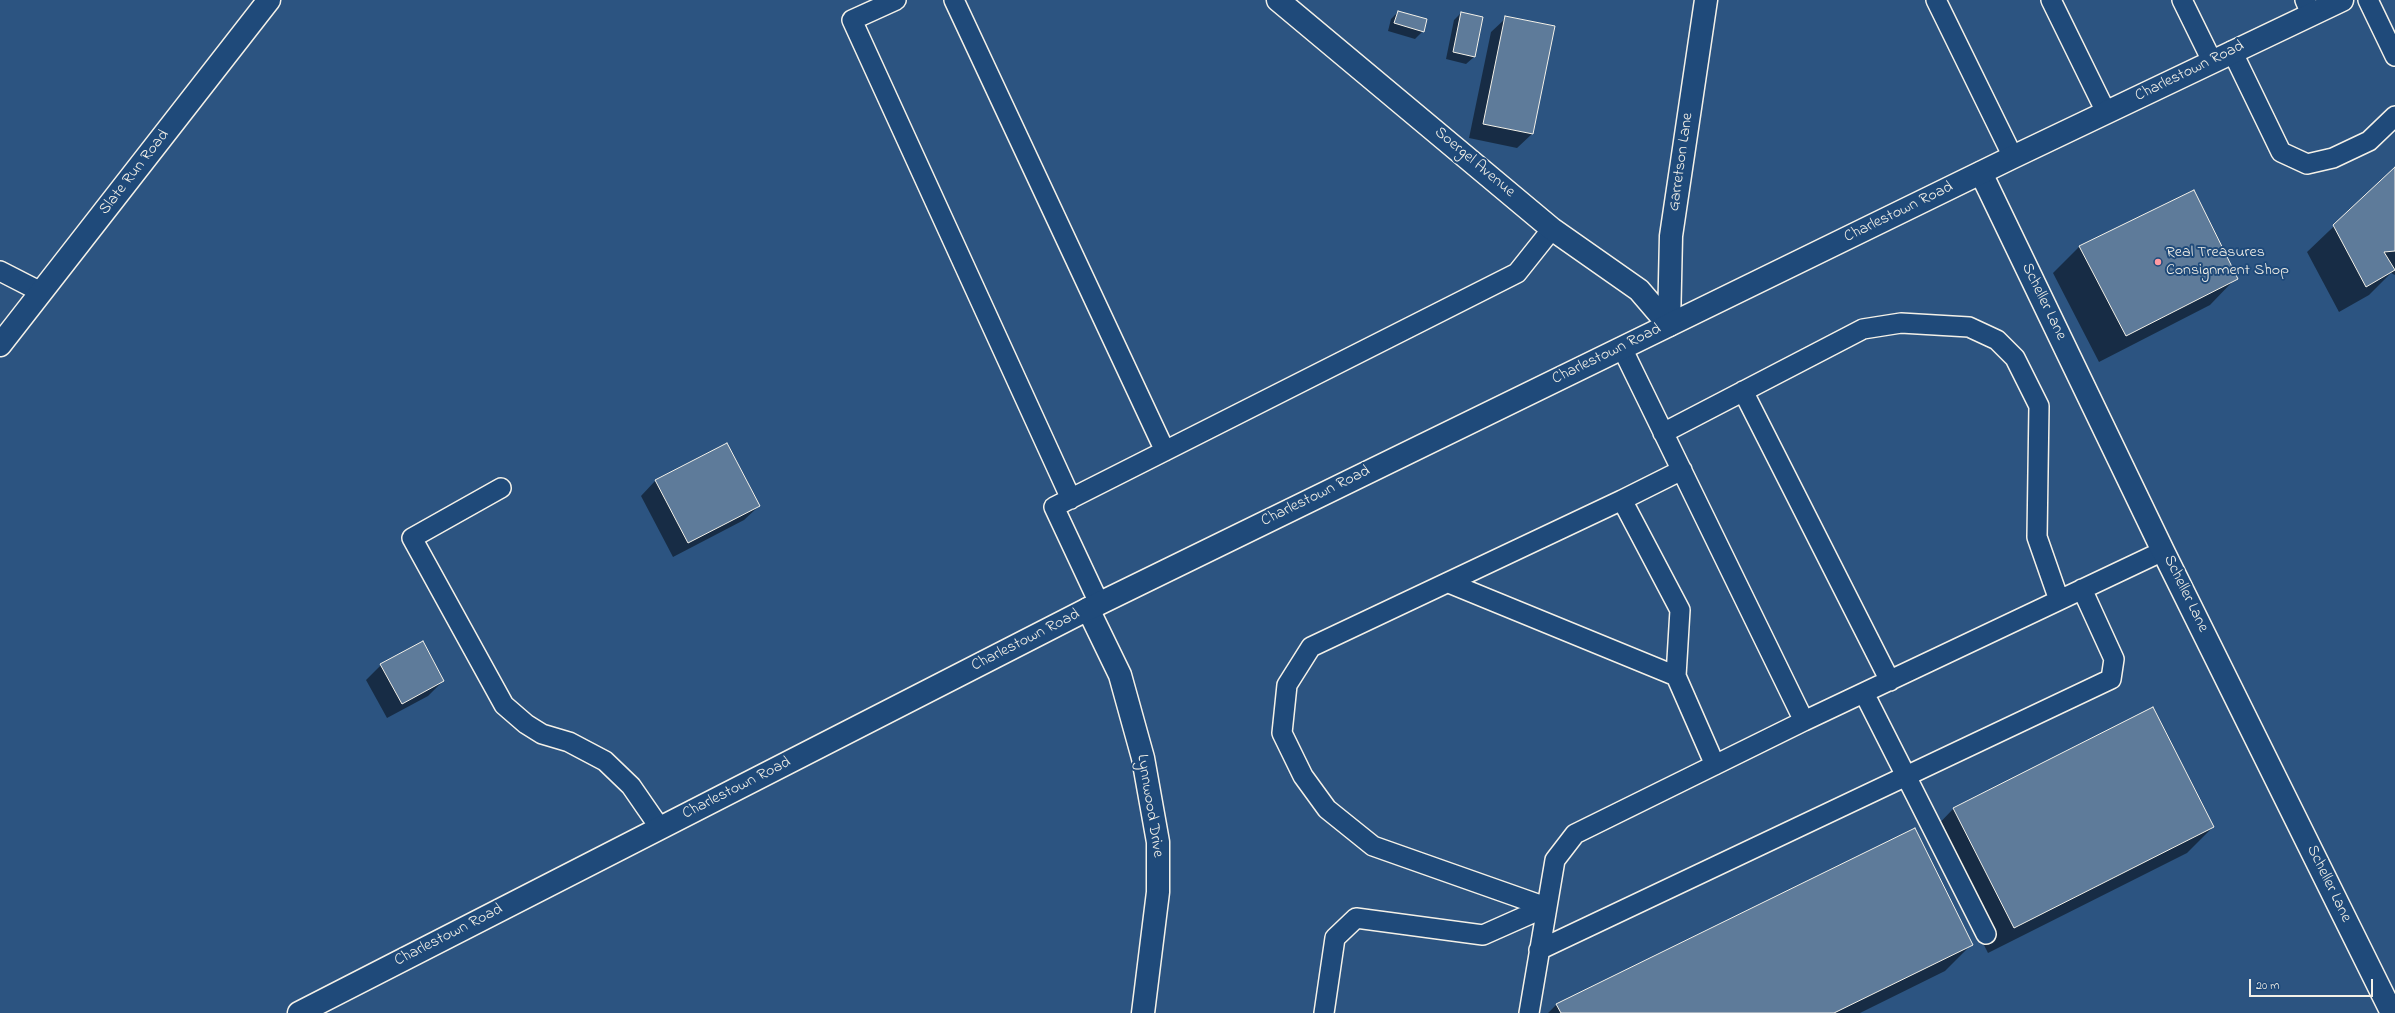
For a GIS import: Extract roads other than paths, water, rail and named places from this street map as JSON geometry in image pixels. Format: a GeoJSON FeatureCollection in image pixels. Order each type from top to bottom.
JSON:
{"type":"FeatureCollection","features":[{"type":"Feature","properties":{"kind":"street","name":"Slate Run Road"},"geometry":{"type":"LineString","coordinates":[[0,344],[269,0]]}},
{"type":"Feature","properties":{"kind":"street","name":"Soergel Avenue"},"geometry":{"type":"LineString","coordinates":[[1278,0],[1552,229],[1639,290],[1668,325]]}},
{"type":"Feature","properties":{"kind":"street","name":"Garretson Lane"},"geometry":{"type":"LineString","coordinates":[[1668,325],[1671,236],[1706,0]]}},
{"type":"Feature","properties":{"kind":"street","name":"Charlestown Road"},"geometry":{"type":"LineString","coordinates":[[300,1013],[1093,606],[2212,61],[2308,7],[2342,0]]}},
{"type":"Feature","properties":{"kind":"street","name":"Scheller Lane"},"geometry":{"type":"LineString","coordinates":[[1981,173],[2164,551],[2392,1013]]}},
{"type":"Feature","properties":{"kind":"street","name":"Lynnwood Drive"},"geometry":{"type":"LineString","coordinates":[[1093,606],[1120,675],[1143,758],[1158,842],[1158,892],[1144,1013]]}},
{"type":"Feature","properties":{"kind":"lane"},"geometry":{"type":"LineString","coordinates":[[896,0],[852,20],[1071,499]]}},
{"type":"Feature","properties":{"kind":"lane"},"geometry":{"type":"LineString","coordinates":[[954,0],[1165,451]]}},
{"type":"Feature","properties":{"kind":"lane"},"geometry":{"type":"LineString","coordinates":[[1936,0],[2012,158]]}},
{"type":"Feature","properties":{"kind":"lane"},"geometry":{"type":"LineString","coordinates":[[2051,0],[2106,112]]}},
{"type":"Feature","properties":{"kind":"lane"},"geometry":{"type":"LineString","coordinates":[[2182,0],[2212,61]]}},
{"type":"Feature","properties":{"kind":"lane"},"geometry":{"type":"LineString","coordinates":[[2368,0],[2395,56]]}},
{"type":"Feature","properties":{"kind":"lane"},"geometry":{"type":"LineString","coordinates":[[2232,51],[2281,152],[2307,164],[2333,158],[2369,141],[2395,116]]}},
{"type":"Feature","properties":{"kind":"lane"},"geometry":{"type":"LineString","coordinates":[[1093,606],[1054,507],[1517,273],[1552,229]]}},
{"type":"Feature","properties":{"kind":"lane"},"geometry":{"type":"LineString","coordinates":[[0,271],[41,292]]}},
{"type":"Feature","properties":{"kind":"lane"},"geometry":{"type":"LineString","coordinates":[[1663,433],[1863,329],[1900,323],[1969,327],[1997,340],[2015,358],[2039,406],[2037,537],[2059,600]]}},
{"type":"Feature","properties":{"kind":"lane"},"geometry":{"type":"LineString","coordinates":[[1622,348],[1804,721]]}},
{"type":"Feature","properties":{"kind":"lane"},"geometry":{"type":"LineString","coordinates":[[1743,391],[1890,680]]}},
{"type":"Feature","properties":{"kind":"lane"},"geometry":{"type":"LineString","coordinates":[[1546,907],[1373,846],[1327,809],[1303,776],[1282,733],[1287,685],[1311,647],[1449,583],[1682,470]]}},
{"type":"Feature","properties":{"kind":"lane"},"geometry":{"type":"LineString","coordinates":[[501,488],[412,538],[504,705],[526,724],[542,734],[569,742],[605,761],[631,786],[660,828]]}},
{"type":"Feature","properties":{"kind":"lane"},"geometry":{"type":"LineString","coordinates":[[1622,500],[1680,610],[1676,676],[1715,765]]}},
{"type":"Feature","properties":{"kind":"lane"},"geometry":{"type":"LineString","coordinates":[[1529,1013],[1555,860],[1576,834],[1864,692],[2164,551]]}},
{"type":"Feature","properties":{"kind":"lane"},"geometry":{"type":"LineString","coordinates":[[1449,583],[1676,676]]}},
{"type":"Feature","properties":{"kind":"lane"},"geometry":{"type":"LineString","coordinates":[[1539,950],[2111,679],[2114,659],[2082,589]]}},
{"type":"Feature","properties":{"kind":"lane"},"geometry":{"type":"LineString","coordinates":[[1864,692],[1986,934]]}},
{"type":"Feature","properties":{"kind":"lane"},"geometry":{"type":"LineString","coordinates":[[1324,1013],[1335,938],[1356,918],[1483,935],[1546,907]]}},
{"type":"Feature","properties":{"kind":"place","name":"Real Treasures Consignment Shop"},"geometry":{"type":"Point","coordinates":[2158,262]}}]}
